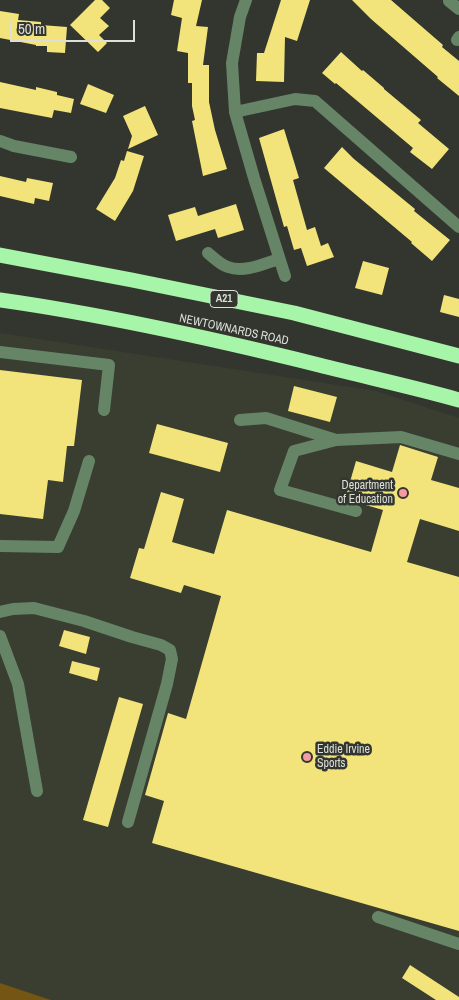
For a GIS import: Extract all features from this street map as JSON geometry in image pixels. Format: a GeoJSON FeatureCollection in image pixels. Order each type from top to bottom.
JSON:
{"type":"FeatureCollection","features":[{"type":"Feature","properties":{"kind":"highway","name":"A21"},"geometry":{"type":"LineString","coordinates":[[0,255],[294,313],[459,356]]}},
{"type":"Feature","properties":{"kind":"highway","name":"NEWTOWNARDS ROAD"},"geometry":{"type":"LineString","coordinates":[[0,300],[129,323],[249,348],[459,400]]}},
{"type":"Feature","properties":{"kind":"street"},"geometry":{"type":"LineString","coordinates":[[246,0],[240,17],[232,63],[235,112],[285,276]]}},
{"type":"Feature","properties":{"kind":"street"},"geometry":{"type":"LineString","coordinates":[[449,1],[459,9]]}},
{"type":"Feature","properties":{"kind":"street"},"geometry":{"type":"LineString","coordinates":[[235,112],[295,100],[315,101],[459,227]]}},
{"type":"Feature","properties":{"kind":"street"},"geometry":{"type":"LineString","coordinates":[[0,141],[14,146],[71,157]]}},
{"type":"Feature","properties":{"kind":"street"},"geometry":{"type":"LineString","coordinates":[[208,253],[226,267],[236,269],[247,269],[279,259]]}},
{"type":"Feature","properties":{"kind":"street"},"geometry":{"type":"LineString","coordinates":[[0,352],[109,365],[104,410]]}},
{"type":"Feature","properties":{"kind":"street"},"geometry":{"type":"LineString","coordinates":[[240,420],[266,418],[336,440]]}},
{"type":"Feature","properties":{"kind":"street"},"geometry":{"type":"LineString","coordinates":[[356,511],[280,490],[294,451],[336,440],[401,436],[459,454]]}},
{"type":"Feature","properties":{"kind":"street"},"geometry":{"type":"LineString","coordinates":[[0,546],[58,547],[74,511],[89,461]]}},
{"type":"Feature","properties":{"kind":"street"},"geometry":{"type":"LineString","coordinates":[[0,612],[34,608],[161,644],[170,650],[172,659],[167,684],[128,822]]}},
{"type":"Feature","properties":{"kind":"street"},"geometry":{"type":"LineString","coordinates":[[0,636],[18,684],[37,791]]}},
{"type":"Feature","properties":{"kind":"street"},"geometry":{"type":"LineString","coordinates":[[378,917],[459,944]]}},
{"type":"Feature","properties":{"kind":"shaded area"},"geometry":{"type":"Polygon","coordinates":[[[0,333],[376,391],[459,418],[459,1000],[51,1000],[0,983],[0,333]]]}},
{"type":"Feature","properties":{"kind":"shaded area"},"geometry":{"type":"Polygon","coordinates":[[[0,983],[51,1000],[0,1000],[0,983]]]}},
{"type":"Feature","properties":{"kind":"building"},"geometry":{"type":"Polygon","coordinates":[[[95,0],[102,0],[110,8],[100,18],[109,26],[99,35],[107,43],[98,52],[70,25],[95,0]]]}},
{"type":"Feature","properties":{"kind":"building"},"geometry":{"type":"Polygon","coordinates":[[[174,0],[202,0],[196,26],[208,27],[203,65],[209,65],[209,102],[227,169],[203,176],[192,121],[195,120],[192,106],[192,83],[188,83],[188,53],[177,51],[182,18],[171,15],[174,0]]]}},
{"type":"Feature","properties":{"kind":"building"},"geometry":{"type":"Polygon","coordinates":[[[281,0],[310,0],[297,41],[285,37],[284,82],[256,81],[257,53],[264,53],[281,0]]]}},
{"type":"Feature","properties":{"kind":"building"},"geometry":{"type":"Polygon","coordinates":[[[352,0],[391,0],[443,45],[442,47],[459,61],[459,96],[371,19],[352,0]]]}},
{"type":"Feature","properties":{"kind":"building"},"geometry":{"type":"Polygon","coordinates":[[[0,11],[19,14],[18,20],[41,22],[41,25],[67,27],[65,53],[47,52],[47,46],[36,46],[0,38],[0,11]]]}},
{"type":"Feature","properties":{"kind":"building"},"geometry":{"type":"Polygon","coordinates":[[[341,52],[421,120],[418,123],[449,149],[432,169],[410,152],[413,148],[322,73],[341,52]]]}},
{"type":"Feature","properties":{"kind":"building"},"geometry":{"type":"Polygon","coordinates":[[[0,82],[36,90],[36,87],[57,92],[57,95],[74,99],[71,113],[54,110],[52,118],[0,108],[0,82]]]}},
{"type":"Feature","properties":{"kind":"building"},"geometry":{"type":"Polygon","coordinates":[[[88,84],[114,95],[106,113],[80,104],[88,84]]]}},
{"type":"Feature","properties":{"kind":"building"},"geometry":{"type":"Polygon","coordinates":[[[145,106],[158,135],[128,149],[132,136],[123,116],[145,106]]]}},
{"type":"Feature","properties":{"kind":"building"},"geometry":{"type":"Polygon","coordinates":[[[284,129],[299,178],[293,180],[307,230],[315,227],[321,246],[328,243],[334,257],[307,266],[301,248],[294,250],[287,226],[284,227],[259,138],[284,129]]]}},
{"type":"Feature","properties":{"kind":"building"},"geometry":{"type":"Polygon","coordinates":[[[342,147],[415,209],[414,211],[450,240],[432,261],[324,168],[342,147]]]}},
{"type":"Feature","properties":{"kind":"building"},"geometry":{"type":"Polygon","coordinates":[[[127,151],[144,156],[133,191],[115,221],[96,209],[115,178],[121,160],[124,161],[127,151]]]}},
{"type":"Feature","properties":{"kind":"building"},"geometry":{"type":"Polygon","coordinates":[[[0,176],[26,182],[27,178],[53,183],[49,201],[35,198],[34,204],[0,196],[0,176]]]}},
{"type":"Feature","properties":{"kind":"building"},"geometry":{"type":"Polygon","coordinates":[[[236,204],[244,230],[218,238],[215,229],[176,241],[168,215],[195,207],[198,216],[236,204]]]}},
{"type":"Feature","properties":{"kind":"building"},"geometry":{"type":"Polygon","coordinates":[[[363,261],[389,268],[382,295],[355,288],[363,261]]]}},
{"type":"Feature","properties":{"kind":"building"},"geometry":{"type":"Polygon","coordinates":[[[444,295],[459,299],[459,317],[440,312],[444,295]]]}},
{"type":"Feature","properties":{"kind":"building"},"geometry":{"type":"Polygon","coordinates":[[[0,370],[82,380],[74,446],[67,446],[63,482],[48,480],[43,519],[0,514],[0,370]]]}},
{"type":"Feature","properties":{"kind":"building"},"geometry":{"type":"Polygon","coordinates":[[[294,386],[337,397],[330,422],[288,411],[294,386]]]}},
{"type":"Feature","properties":{"kind":"building"},"geometry":{"type":"Polygon","coordinates":[[[157,424],[228,443],[220,472],[149,453],[157,424]]]}},
{"type":"Feature","properties":{"kind":"building","name":"Eddie Irvine Sports"},"geometry":{"type":"Polygon","coordinates":[[[400,445],[438,457],[431,480],[459,488],[459,531],[420,519],[407,562],[459,577],[459,931],[152,843],[164,801],[145,795],[168,713],[186,719],[221,596],[184,585],[181,593],[130,578],[139,548],[144,549],[161,492],[184,499],[172,542],[214,554],[227,510],[371,552],[383,510],[345,499],[356,461],[392,472],[400,445]]]}},
{"type":"Feature","properties":{"kind":"building"},"geometry":{"type":"Polygon","coordinates":[[[64,630],[90,637],[86,654],[59,646],[64,630]]]}},
{"type":"Feature","properties":{"kind":"building"},"geometry":{"type":"Polygon","coordinates":[[[72,661],[100,668],[97,681],[69,673],[72,661]]]}},
{"type":"Feature","properties":{"kind":"building"},"geometry":{"type":"Polygon","coordinates":[[[119,697],[143,704],[108,827],[83,820],[119,697]]]}},
{"type":"Feature","properties":{"kind":"building"},"geometry":{"type":"Polygon","coordinates":[[[410,965],[459,997],[459,1000],[436,1000],[402,978],[410,965]]]}},
{"type":"Feature","properties":{"kind":"place","name":"Department of Education"},"geometry":{"type":"Point","coordinates":[403,493]}},
{"type":"Feature","properties":{"kind":"place","name":"Eddie Irvine Sports"},"geometry":{"type":"Point","coordinates":[307,757]}}]}
